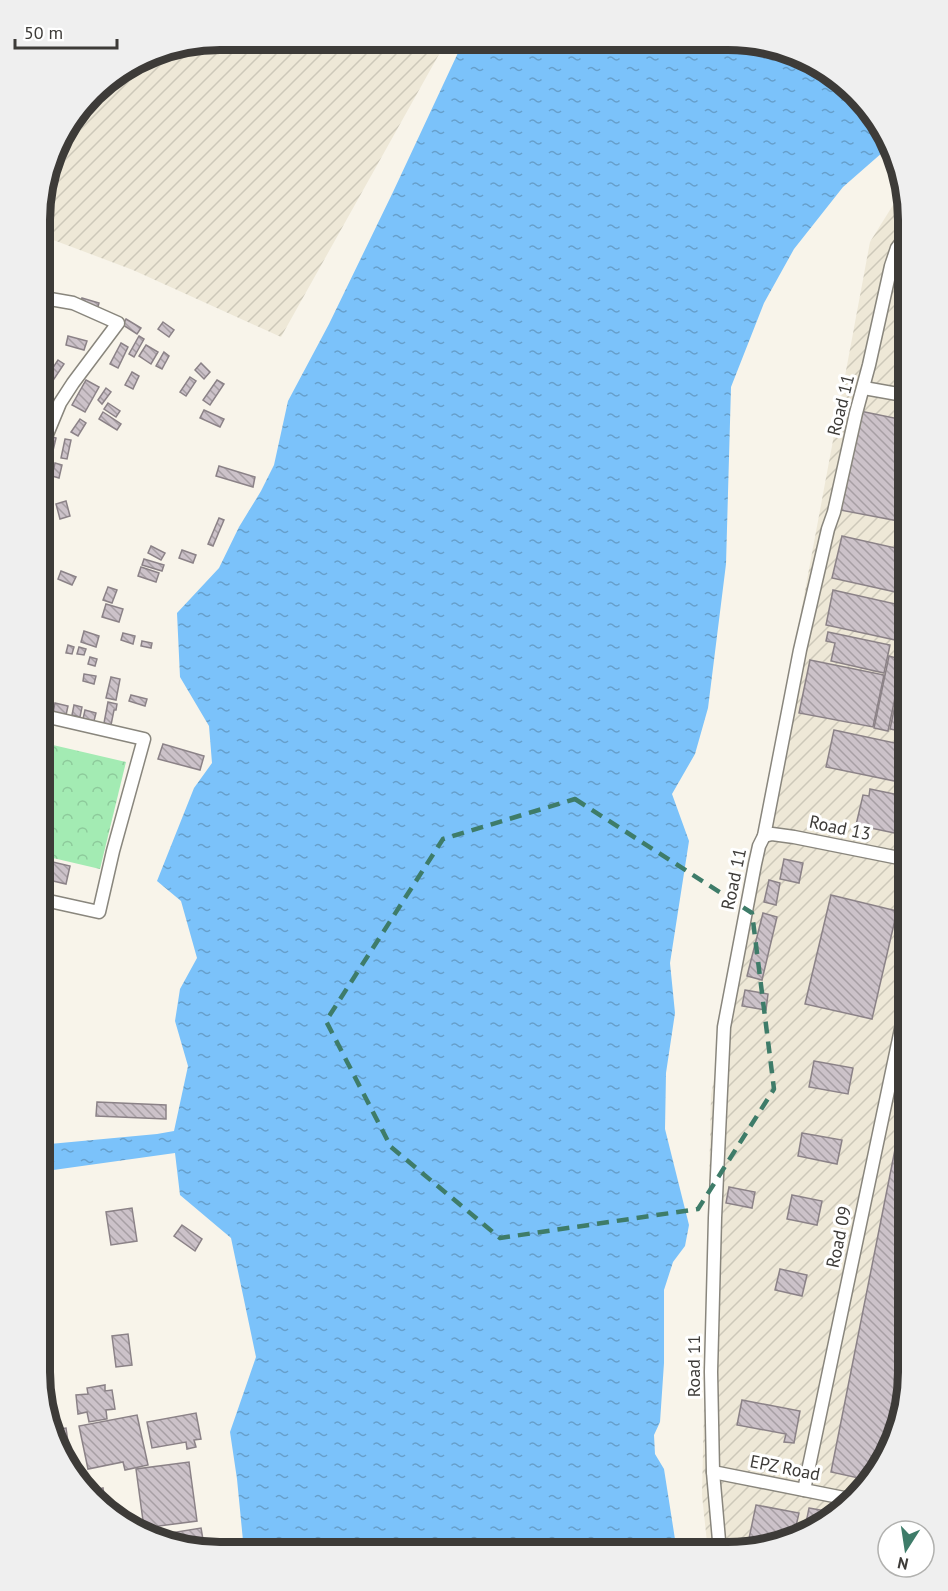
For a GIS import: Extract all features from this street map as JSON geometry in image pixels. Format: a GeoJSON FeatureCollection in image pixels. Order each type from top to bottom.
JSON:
{"type":"FeatureCollection","features":[{"type":"Feature","properties":{"kind":"street","name":"Road 11"},"geometry":{"type":"LineString","coordinates":[[719,1542],[714,1473],[711,1372],[724,1026],[757,855],[764,836],[810,607],[891,266],[898,247]]}},
{"type":"Feature","properties":{"kind":"street"},"geometry":{"type":"LineString","coordinates":[[49,299],[73,303],[118,323],[60,403],[49,430]]}},
{"type":"Feature","properties":{"kind":"street"},"geometry":{"type":"LineString","coordinates":[[864,387],[898,394]]}},
{"type":"Feature","properties":{"kind":"street"},"geometry":{"type":"LineString","coordinates":[[49,717],[144,739],[113,851],[99,912],[49,901]]}},
{"type":"Feature","properties":{"kind":"street","name":"Road 13"},"geometry":{"type":"LineString","coordinates":[[764,836],[772,834],[794,837],[898,858]]}},
{"type":"Feature","properties":{"kind":"street","name":"Road 09"},"geometry":{"type":"LineString","coordinates":[[804,1490],[898,1043]]}},
{"type":"Feature","properties":{"kind":"street","name":"EPZ Road"},"geometry":{"type":"LineString","coordinates":[[714,1473],[842,1498]]}},
{"type":"Feature","properties":{"kind":"highlighted area"},"geometry":{"type":"Polygon","coordinates":[[[575,799],[752,913],[774,1089],[698,1209],[500,1238],[391,1147],[326,1021],[443,839],[575,799]]]}},
{"type":"Feature","properties":{"kind":"shaded area"},"geometry":{"type":"Polygon","coordinates":[[[219,49],[442,49],[281,337],[133,270],[49,238],[51,197],[62,154],[72,134],[92,107],[125,78],[154,62],[197,51],[219,49]]]}},
{"type":"Feature","properties":{"kind":"shaded area"},"geometry":{"type":"Polygon","coordinates":[[[897,199],[898,1383],[895,1405],[886,1437],[876,1457],[849,1492],[814,1519],[794,1529],[751,1540],[707,1542],[702,1495],[711,1095],[870,242],[897,199]]]}},
{"type":"Feature","properties":{"kind":"green space"},"geometry":{"type":"Polygon","coordinates":[[[49,744],[126,762],[100,869],[49,857],[49,744]]]}},
{"type":"Feature","properties":{"kind":"water"},"geometry":{"type":"Polygon","coordinates":[[[460,49],[729,49],[773,55],[814,72],[849,99],[876,134],[884,151],[843,187],[794,249],[764,303],[731,387],[726,564],[708,708],[695,754],[672,794],[689,841],[670,963],[675,1013],[666,1073],[665,1129],[689,1225],[685,1246],[673,1262],[664,1290],[664,1363],[660,1422],[654,1435],[655,1454],[664,1469],[675,1542],[243,1542],[230,1432],[256,1357],[231,1238],[180,1195],[175,1153],[49,1171],[49,1144],[174,1131],[188,1066],[175,1021],[180,989],[197,958],[181,901],[157,881],[194,788],[212,763],[209,726],[180,677],[177,613],[219,568],[239,527],[261,491],[274,465],[288,401],[329,324],[460,49]]]}},
{"type":"Feature","properties":{"kind":"building"},"geometry":{"type":"Polygon","coordinates":[[[82,298],[99,303],[97,310],[80,305],[82,298]]]}},
{"type":"Feature","properties":{"kind":"building"},"geometry":{"type":"Polygon","coordinates":[[[126,319],[141,328],[137,334],[123,325],[126,319]]]}},
{"type":"Feature","properties":{"kind":"building"},"geometry":{"type":"Polygon","coordinates":[[[163,322],[174,330],[169,337],[158,329],[163,322]]]}},
{"type":"Feature","properties":{"kind":"building"},"geometry":{"type":"Polygon","coordinates":[[[68,336],[87,341],[84,350],[66,345],[68,336]]]}},
{"type":"Feature","properties":{"kind":"building"},"geometry":{"type":"Polygon","coordinates":[[[139,336],[144,339],[134,357],[129,354],[139,336]]]}},
{"type":"Feature","properties":{"kind":"building"},"geometry":{"type":"Polygon","coordinates":[[[121,343],[128,347],[118,368],[110,364],[121,343]]]}},
{"type":"Feature","properties":{"kind":"building"},"geometry":{"type":"Polygon","coordinates":[[[146,345],[158,352],[151,364],[139,356],[146,345]]]}},
{"type":"Feature","properties":{"kind":"building"},"geometry":{"type":"Polygon","coordinates":[[[164,352],[169,356],[162,369],[156,366],[164,352]]]}},
{"type":"Feature","properties":{"kind":"building"},"geometry":{"type":"Polygon","coordinates":[[[58,360],[64,364],[50,385],[49,374],[58,360]]]}},
{"type":"Feature","properties":{"kind":"building"},"geometry":{"type":"Polygon","coordinates":[[[201,363],[210,372],[204,379],[195,370],[201,363]]]}},
{"type":"Feature","properties":{"kind":"building"},"geometry":{"type":"Polygon","coordinates":[[[132,372],[139,376],[133,389],[125,385],[132,372]]]}},
{"type":"Feature","properties":{"kind":"building"},"geometry":{"type":"Polygon","coordinates":[[[190,377],[196,381],[186,396],[180,392],[190,377]]]}},
{"type":"Feature","properties":{"kind":"building"},"geometry":{"type":"Polygon","coordinates":[[[86,380],[99,387],[85,412],[72,405],[86,380]]]}},
{"type":"Feature","properties":{"kind":"building"},"geometry":{"type":"Polygon","coordinates":[[[217,380],[224,384],[210,405],[203,400],[217,380]]]}},
{"type":"Feature","properties":{"kind":"building"},"geometry":{"type":"Polygon","coordinates":[[[106,388],[111,392],[102,404],[98,400],[106,388]]]}},
{"type":"Feature","properties":{"kind":"building"},"geometry":{"type":"Polygon","coordinates":[[[108,403],[120,411],[116,417],[104,409],[108,403]]]}},
{"type":"Feature","properties":{"kind":"building"},"geometry":{"type":"Polygon","coordinates":[[[204,410],[224,419],[220,427],[200,418],[204,410]]]}},
{"type":"Feature","properties":{"kind":"building"},"geometry":{"type":"Polygon","coordinates":[[[860,411],[898,419],[898,521],[840,510],[860,411]]]}},
{"type":"Feature","properties":{"kind":"building"},"geometry":{"type":"Polygon","coordinates":[[[103,412],[121,424],[117,430],[99,419],[103,412]]]}},
{"type":"Feature","properties":{"kind":"building"},"geometry":{"type":"Polygon","coordinates":[[[80,419],[86,423],[78,436],[71,432],[80,419]]]}},
{"type":"Feature","properties":{"kind":"building"},"geometry":{"type":"Polygon","coordinates":[[[49,436],[56,438],[51,459],[49,458],[49,436]]]}},
{"type":"Feature","properties":{"kind":"building"},"geometry":{"type":"Polygon","coordinates":[[[65,439],[71,440],[67,459],[61,458],[65,439]]]}},
{"type":"Feature","properties":{"kind":"building"},"geometry":{"type":"Polygon","coordinates":[[[55,463],[62,465],[59,478],[52,476],[55,463]]]}},
{"type":"Feature","properties":{"kind":"building"},"geometry":{"type":"Polygon","coordinates":[[[219,466],[255,477],[253,487],[216,476],[219,466]]]}},
{"type":"Feature","properties":{"kind":"building"},"geometry":{"type":"Polygon","coordinates":[[[66,501],[70,516],[60,519],[56,504],[66,501]]]}},
{"type":"Feature","properties":{"kind":"building"},"geometry":{"type":"Polygon","coordinates":[[[219,518],[224,520],[213,546],[208,544],[219,518]]]}},
{"type":"Feature","properties":{"kind":"building"},"geometry":{"type":"Polygon","coordinates":[[[842,536],[898,549],[898,593],[832,578],[842,536]]]}},
{"type":"Feature","properties":{"kind":"building"},"geometry":{"type":"Polygon","coordinates":[[[151,546],[165,553],[161,560],[148,553],[151,546]]]}},
{"type":"Feature","properties":{"kind":"building"},"geometry":{"type":"Polygon","coordinates":[[[182,550],[196,555],[193,563],[179,558],[182,550]]]}},
{"type":"Feature","properties":{"kind":"building"},"geometry":{"type":"Polygon","coordinates":[[[144,559],[164,565],[162,571],[142,565],[144,559]]]}},
{"type":"Feature","properties":{"kind":"building"},"geometry":{"type":"Polygon","coordinates":[[[141,567],[159,573],[156,582],[138,576],[141,567]]]}},
{"type":"Feature","properties":{"kind":"building"},"geometry":{"type":"Polygon","coordinates":[[[61,571],[76,577],[72,585],[58,579],[61,571]]]}},
{"type":"Feature","properties":{"kind":"building"},"geometry":{"type":"Polygon","coordinates":[[[108,587],[117,590],[112,603],[103,600],[108,587]]]}},
{"type":"Feature","properties":{"kind":"building"},"geometry":{"type":"Polygon","coordinates":[[[833,590],[898,605],[898,641],[826,625],[833,590]]]}},
{"type":"Feature","properties":{"kind":"building"},"geometry":{"type":"Polygon","coordinates":[[[106,604],[123,609],[119,622],[102,617],[106,604]]]}},
{"type":"Feature","properties":{"kind":"building"},"geometry":{"type":"Polygon","coordinates":[[[84,631],[99,636],[96,647],[81,642],[84,631]]]}},
{"type":"Feature","properties":{"kind":"building"},"geometry":{"type":"Polygon","coordinates":[[[828,632],[890,645],[884,673],[831,661],[835,643],[826,641],[828,632]]]}},
{"type":"Feature","properties":{"kind":"building"},"geometry":{"type":"Polygon","coordinates":[[[123,633],[135,636],[133,644],[121,640],[123,633]]]}},
{"type":"Feature","properties":{"kind":"building"},"geometry":{"type":"Polygon","coordinates":[[[142,641],[152,643],[151,648],[141,646],[142,641]]]}},
{"type":"Feature","properties":{"kind":"building"},"geometry":{"type":"Polygon","coordinates":[[[68,645],[74,647],[72,654],[66,653],[68,645]]]}},
{"type":"Feature","properties":{"kind":"building"},"geometry":{"type":"Polygon","coordinates":[[[79,647],[86,649],[84,655],[77,654],[79,647]]]}},
{"type":"Feature","properties":{"kind":"building"},"geometry":{"type":"Polygon","coordinates":[[[889,656],[898,659],[898,684],[888,731],[874,728],[889,656]]]}},
{"type":"Feature","properties":{"kind":"building"},"geometry":{"type":"Polygon","coordinates":[[[90,657],[97,659],[95,666],[88,664],[90,657]]]}},
{"type":"Feature","properties":{"kind":"building"},"geometry":{"type":"Polygon","coordinates":[[[810,660],[884,675],[873,727],[799,713],[810,660]]]}},
{"type":"Feature","properties":{"kind":"building"},"geometry":{"type":"Polygon","coordinates":[[[84,674],[96,676],[94,684],[83,681],[84,674]]]}},
{"type":"Feature","properties":{"kind":"building"},"geometry":{"type":"Polygon","coordinates":[[[111,677],[120,679],[116,700],[106,698],[111,677]]]}},
{"type":"Feature","properties":{"kind":"building"},"geometry":{"type":"Polygon","coordinates":[[[898,691],[898,731],[890,729],[898,691]]]}},
{"type":"Feature","properties":{"kind":"building"},"geometry":{"type":"Polygon","coordinates":[[[131,695],[147,699],[145,706],[129,701],[131,695]]]}},
{"type":"Feature","properties":{"kind":"building"},"geometry":{"type":"Polygon","coordinates":[[[108,702],[117,704],[111,725],[104,723],[108,702]]]}},
{"type":"Feature","properties":{"kind":"building"},"geometry":{"type":"Polygon","coordinates":[[[55,703],[68,706],[66,715],[53,712],[55,703]]]}},
{"type":"Feature","properties":{"kind":"building"},"geometry":{"type":"Polygon","coordinates":[[[74,705],[82,707],[80,717],[72,715],[74,705]]]}},
{"type":"Feature","properties":{"kind":"building"},"geometry":{"type":"Polygon","coordinates":[[[85,710],[96,713],[94,721],[83,719],[85,710]]]}},
{"type":"Feature","properties":{"kind":"building"},"geometry":{"type":"Polygon","coordinates":[[[834,730],[898,744],[898,782],[826,767],[834,730]]]}},
{"type":"Feature","properties":{"kind":"building"},"geometry":{"type":"Polygon","coordinates":[[[163,744],[204,756],[200,770],[158,759],[163,744]]]}},
{"type":"Feature","properties":{"kind":"building"},"geometry":{"type":"Polygon","coordinates":[[[870,789],[898,795],[898,834],[856,825],[863,795],[869,796],[870,789]]]}},
{"type":"Feature","properties":{"kind":"building"},"geometry":{"type":"Polygon","coordinates":[[[784,859],[803,863],[799,883],[780,879],[784,859]]]}},
{"type":"Feature","properties":{"kind":"building"},"geometry":{"type":"Polygon","coordinates":[[[49,861],[70,866],[66,884],[49,880],[49,861]]]}},
{"type":"Feature","properties":{"kind":"building"},"geometry":{"type":"Polygon","coordinates":[[[769,880],[780,883],[776,905],[764,902],[769,880]]]}},
{"type":"Feature","properties":{"kind":"building"},"geometry":{"type":"Polygon","coordinates":[[[831,895],[897,911],[872,1019],[805,1004],[831,895]]]}},
{"type":"Feature","properties":{"kind":"building"},"geometry":{"type":"Polygon","coordinates":[[[763,913],[777,917],[762,980],[747,976],[763,913]]]}},
{"type":"Feature","properties":{"kind":"building"},"geometry":{"type":"Polygon","coordinates":[[[745,990],[768,994],[766,1010],[742,1006],[745,990]]]}},
{"type":"Feature","properties":{"kind":"building"},"geometry":{"type":"Polygon","coordinates":[[[814,1061],[853,1068],[848,1094],[809,1087],[814,1061]]]}},
{"type":"Feature","properties":{"kind":"building"},"geometry":{"type":"Polygon","coordinates":[[[97,1102],[166,1105],[166,1119],[96,1116],[97,1102]]]}},
{"type":"Feature","properties":{"kind":"building"},"geometry":{"type":"Polygon","coordinates":[[[802,1133],[842,1140],[837,1164],[798,1156],[802,1133]]]}},
{"type":"Feature","properties":{"kind":"building"},"geometry":{"type":"Polygon","coordinates":[[[898,1134],[898,1383],[895,1405],[886,1437],[876,1457],[860,1478],[831,1472],[898,1134]]]}},
{"type":"Feature","properties":{"kind":"building"},"geometry":{"type":"Polygon","coordinates":[[[729,1187],[755,1192],[752,1208],[726,1203],[729,1187]]]}},
{"type":"Feature","properties":{"kind":"building"},"geometry":{"type":"Polygon","coordinates":[[[792,1195],[822,1201],[817,1225],[787,1219],[792,1195]]]}},
{"type":"Feature","properties":{"kind":"building"},"geometry":{"type":"Polygon","coordinates":[[[132,1208],[137,1241],[111,1245],[106,1212],[132,1208]]]}},
{"type":"Feature","properties":{"kind":"building"},"geometry":{"type":"Polygon","coordinates":[[[182,1225],[202,1239],[195,1251],[174,1236],[182,1225]]]}},
{"type":"Feature","properties":{"kind":"building"},"geometry":{"type":"Polygon","coordinates":[[[780,1269],[807,1275],[802,1296],[775,1290],[780,1269]]]}},
{"type":"Feature","properties":{"kind":"building"},"geometry":{"type":"Polygon","coordinates":[[[128,1334],[132,1365],[116,1367],[112,1336],[128,1334]]]}},
{"type":"Feature","properties":{"kind":"building"},"geometry":{"type":"Polygon","coordinates":[[[105,1385],[105,1391],[112,1390],[115,1409],[106,1410],[107,1419],[89,1422],[87,1412],[78,1414],[76,1395],[88,1394],[87,1388],[105,1385]]]}},
{"type":"Feature","properties":{"kind":"building"},"geometry":{"type":"Polygon","coordinates":[[[742,1400],[800,1411],[794,1443],[784,1442],[786,1434],[737,1425],[742,1400]]]}},
{"type":"Feature","properties":{"kind":"building"},"geometry":{"type":"Polygon","coordinates":[[[196,1413],[201,1439],[194,1440],[196,1447],[187,1449],[186,1442],[152,1448],[147,1422],[196,1413]]]}},
{"type":"Feature","properties":{"kind":"building"},"geometry":{"type":"Polygon","coordinates":[[[137,1415],[148,1465],[125,1470],[123,1462],[88,1469],[79,1426],[137,1415]]]}},
{"type":"Feature","properties":{"kind":"building"},"geometry":{"type":"Polygon","coordinates":[[[66,1428],[69,1449],[62,1437],[60,1429],[66,1428]]]}},
{"type":"Feature","properties":{"kind":"building"},"geometry":{"type":"Polygon","coordinates":[[[189,1462],[197,1521],[150,1527],[143,1524],[136,1469],[189,1462]]]}},
{"type":"Feature","properties":{"kind":"building"},"geometry":{"type":"Polygon","coordinates":[[[103,1488],[104,1496],[99,1492],[97,1490],[103,1488]]]}},
{"type":"Feature","properties":{"kind":"building"},"geometry":{"type":"Polygon","coordinates":[[[756,1505],[799,1513],[795,1528],[749,1540],[756,1505]]]}},
{"type":"Feature","properties":{"kind":"building"},"geometry":{"type":"Polygon","coordinates":[[[809,1508],[825,1511],[814,1519],[806,1523],[809,1508]]]}},
{"type":"Feature","properties":{"kind":"building"},"geometry":{"type":"Polygon","coordinates":[[[201,1528],[203,1541],[175,1536],[167,1533],[201,1528]]]}}]}
